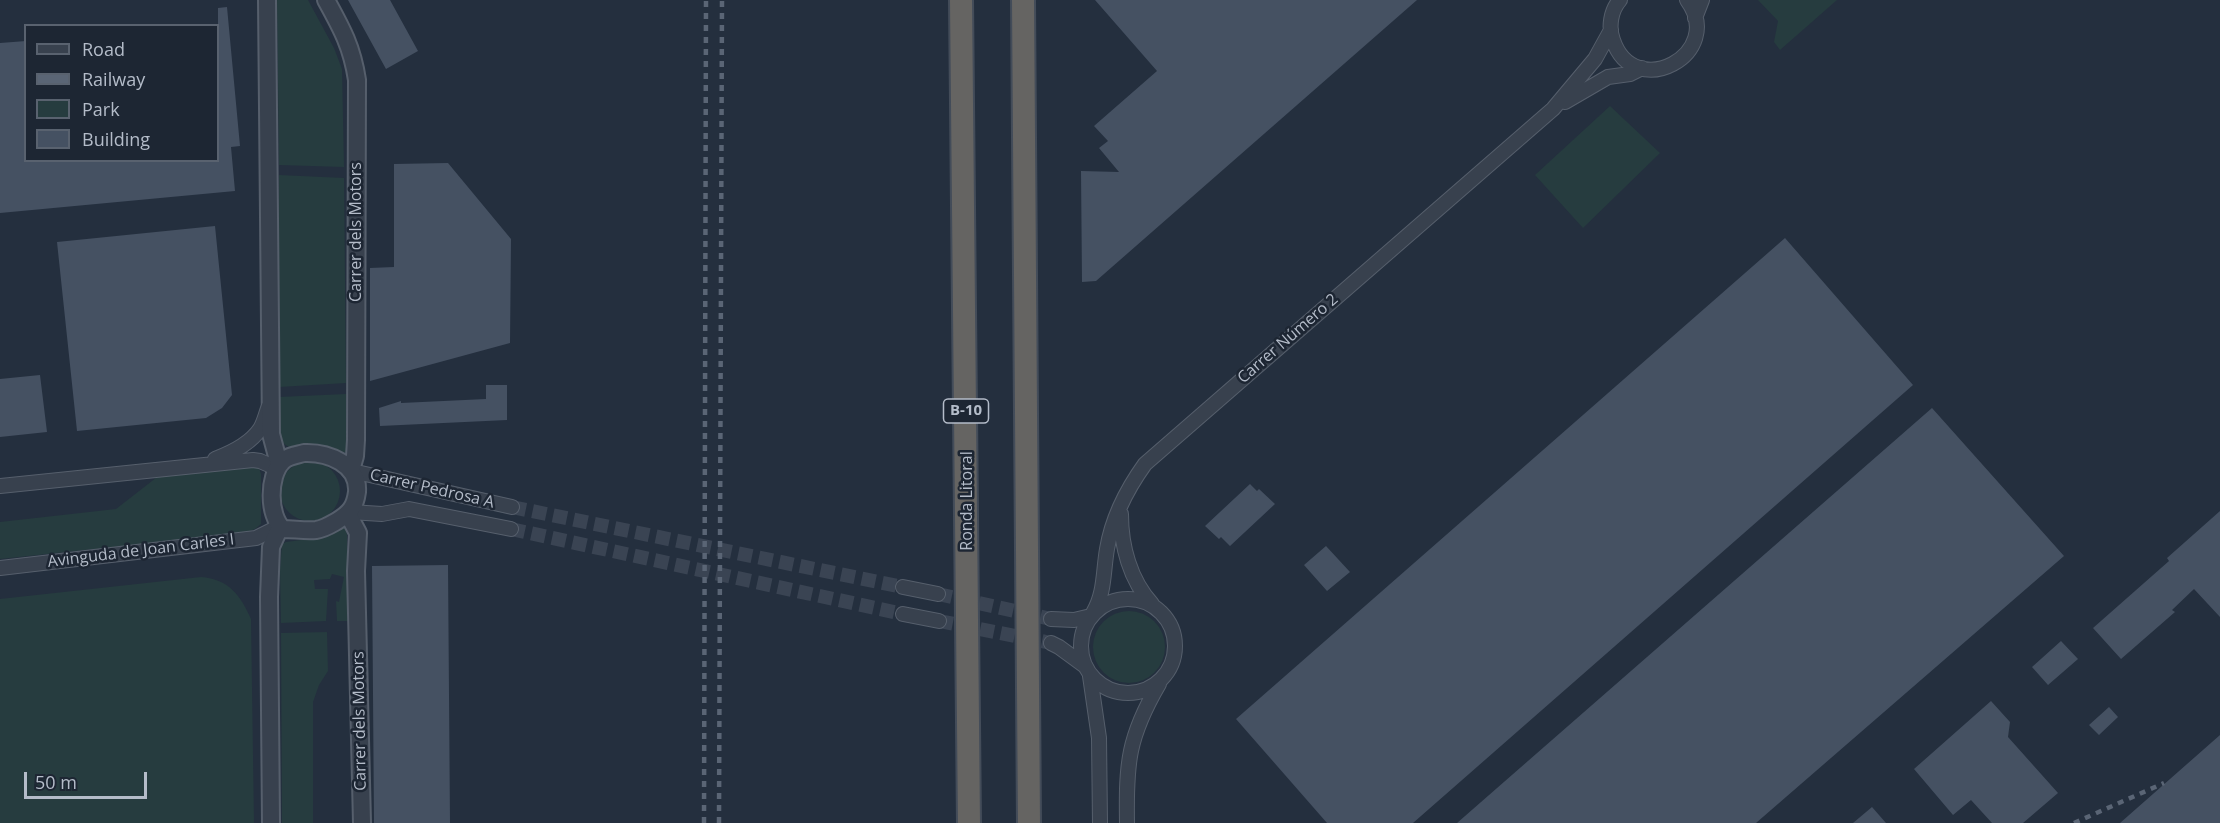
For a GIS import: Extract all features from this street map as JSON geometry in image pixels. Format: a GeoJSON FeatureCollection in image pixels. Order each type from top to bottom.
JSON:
{"type":"FeatureCollection","features":[{"type":"Feature","properties":{"kind":"highway","name":"Ronda Litoral"},"geometry":{"type":"LineString","coordinates":[[961,0],[969,823]]}},
{"type":"Feature","properties":{"kind":"highway"},"geometry":{"type":"LineString","coordinates":[[1023,0],[1029,823]]}},
{"type":"Feature","properties":{"kind":"street"},"geometry":{"type":"LineString","coordinates":[[267,0],[270,404],[271,434],[278,466]]}},
{"type":"Feature","properties":{"kind":"street","name":"Carrer dels Motors"},"geometry":{"type":"LineString","coordinates":[[326,0],[354,56],[357,80],[356,456],[352,471]]}},
{"type":"Feature","properties":{"kind":"street"},"geometry":{"type":"LineString","coordinates":[[1687,0],[1695,18]]}},
{"type":"Feature","properties":{"kind":"street"},"geometry":{"type":"LineString","coordinates":[[1695,18],[1702,0]]}},
{"type":"Feature","properties":{"kind":"street"},"geometry":{"type":"LineString","coordinates":[[1615,4],[1611,30],[1614,45],[1627,61],[1642,68]]}},
{"type":"Feature","properties":{"kind":"street","name":"Carrer Número 2"},"geometry":{"type":"LineString","coordinates":[[1553,109],[1608,77],[1629,74],[1642,68],[1656,70],[1665,68],[1683,58],[1694,41],[1695,18]]}},
{"type":"Feature","properties":{"kind":"street","name":"Carrer Número 2"},"geometry":{"type":"LineString","coordinates":[[1092,614],[1101,596],[1107,549],[1121,506],[1145,464],[1553,109],[1595,59],[1611,30]]}},
{"type":"Feature","properties":{"kind":"street"},"geometry":{"type":"LineString","coordinates":[[196,466],[232,452],[246,443],[260,429],[270,404]]}},
{"type":"Feature","properties":{"kind":"street"},"geometry":{"type":"LineString","coordinates":[[304,453],[314,453],[324,455],[352,471],[357,480],[357,490],[356,501],[349,513],[324,528],[314,530],[280,526],[273,510],[273,481],[278,466],[284,459],[304,453]]}},
{"type":"Feature","properties":{"kind":"street"},"geometry":{"type":"LineString","coordinates":[[0,486],[253,460],[278,466]]}},
{"type":"Feature","properties":{"kind":"street","name":"Carrer Pedrosa A"},"geometry":{"type":"LineString","coordinates":[[352,471],[512,507]]}},
{"type":"Feature","properties":{"kind":"street"},"geometry":{"type":"LineString","coordinates":[[1121,506],[1121,531],[1128,561],[1142,590],[1169,622],[1176,644],[1174,658],[1168,672],[1140,717],[1129,754],[1127,823]]}},
{"type":"Feature","properties":{"kind":"street","name":"Carrer Pedrosa A"},"geometry":{"type":"LineString","coordinates":[[349,513],[382,514],[409,509],[511,529]]}},
{"type":"Feature","properties":{"kind":"street","name":"Carrer dels Motors"},"geometry":{"type":"LineString","coordinates":[[349,513],[358,533],[356,571],[362,823]]}},
{"type":"Feature","properties":{"kind":"street"},"geometry":{"type":"LineString","coordinates":[[271,823],[269,597],[272,547],[280,526]]}},
{"type":"Feature","properties":{"kind":"street","name":"Avinguda de Joan Carles I"},"geometry":{"type":"LineString","coordinates":[[0,568],[256,538],[280,526]]}},
{"type":"Feature","properties":{"kind":"street"},"geometry":{"type":"LineString","coordinates":[[903,587],[938,594]]}},
{"type":"Feature","properties":{"kind":"street"},"geometry":{"type":"LineString","coordinates":[[1051,619],[1074,620],[1092,614],[1111,602],[1126,598],[1141,600],[1154,606]]}},
{"type":"Feature","properties":{"kind":"street"},"geometry":{"type":"LineString","coordinates":[[903,614],[939,621]]}},
{"type":"Feature","properties":{"kind":"street"},"geometry":{"type":"LineString","coordinates":[[1092,614],[1082,633],[1080,648],[1088,671],[1099,738],[1100,823]]}},
{"type":"Feature","properties":{"kind":"street"},"geometry":{"type":"LineString","coordinates":[[1051,643],[1088,671],[1102,686],[1123,694],[1146,691],[1160,682]]}},
{"type":"Feature","properties":{"kind":"green space"},"geometry":{"type":"Polygon","coordinates":[[[277,0],[308,0],[334,48],[342,69],[344,167],[279,165],[277,0]]]}},
{"type":"Feature","properties":{"kind":"green space"},"geometry":{"type":"Polygon","coordinates":[[[1758,0],[1837,0],[1780,50],[1774,42],[1778,21],[1758,0]]]}},
{"type":"Feature","properties":{"kind":"green space"},"geometry":{"type":"Polygon","coordinates":[[[1610,106],[1660,153],[1583,228],[1535,175],[1610,106]]]}},
{"type":"Feature","properties":{"kind":"green space"},"geometry":{"type":"Polygon","coordinates":[[[279,175],[344,178],[346,383],[279,387],[279,175]]]}},
{"type":"Feature","properties":{"kind":"green space"},"geometry":{"type":"Polygon","coordinates":[[[346,394],[346,452],[341,453],[316,445],[289,447],[281,442],[279,397],[346,394]]]}},
{"type":"Feature","properties":{"kind":"green space"},"geometry":{"type":"Polygon","coordinates":[[[310,461],[327,466],[335,474],[340,491],[335,508],[327,516],[310,521],[293,516],[285,508],[280,491],[285,474],[293,466],[310,461]]]}},
{"type":"Feature","properties":{"kind":"green space"},"geometry":{"type":"Polygon","coordinates":[[[252,466],[259,468],[261,474],[261,524],[245,533],[0,559],[0,522],[116,509],[161,474],[252,466]]]}},
{"type":"Feature","properties":{"kind":"green space"},"geometry":{"type":"Polygon","coordinates":[[[342,528],[346,529],[347,535],[348,621],[337,621],[336,601],[339,602],[344,577],[332,574],[330,579],[314,580],[315,589],[328,589],[326,621],[281,623],[282,544],[323,537],[342,528]]]}},
{"type":"Feature","properties":{"kind":"green space"},"geometry":{"type":"Polygon","coordinates":[[[201,577],[219,581],[233,590],[251,619],[254,823],[0,823],[0,599],[201,577]]]}},
{"type":"Feature","properties":{"kind":"green space"},"geometry":{"type":"Polygon","coordinates":[[[1129,611],[1149,617],[1159,627],[1165,647],[1159,667],[1149,677],[1129,683],[1109,677],[1099,667],[1093,647],[1099,627],[1109,617],[1129,611]]]}},
{"type":"Feature","properties":{"kind":"green space"},"geometry":{"type":"Polygon","coordinates":[[[327,632],[328,671],[319,685],[313,702],[313,823],[282,823],[281,633],[327,632]]]}},
{"type":"Feature","properties":{"kind":"building"},"geometry":{"type":"Polygon","coordinates":[[[348,0],[390,0],[418,51],[386,69],[348,0]]]}},
{"type":"Feature","properties":{"kind":"building"},"geometry":{"type":"Polygon","coordinates":[[[1095,0],[1417,0],[1096,281],[1082,282],[1081,171],[1119,172],[1099,148],[1108,141],[1094,126],[1157,71],[1095,0]]]}},
{"type":"Feature","properties":{"kind":"building"},"geometry":{"type":"Polygon","coordinates":[[[227,7],[240,146],[231,147],[235,191],[0,213],[0,43],[24,41],[24,162],[219,162],[218,8],[227,7]]]}},
{"type":"Feature","properties":{"kind":"building"},"geometry":{"type":"Polygon","coordinates":[[[448,163],[511,239],[510,343],[370,381],[370,268],[394,267],[394,164],[448,163]]]}},
{"type":"Feature","properties":{"kind":"building"},"geometry":{"type":"Polygon","coordinates":[[[215,226],[232,395],[222,408],[206,418],[77,431],[57,242],[215,226]]]}},
{"type":"Feature","properties":{"kind":"building"},"geometry":{"type":"Polygon","coordinates":[[[1785,238],[1913,385],[1413,823],[1327,823],[1236,719],[1785,238]]]}},
{"type":"Feature","properties":{"kind":"building"},"geometry":{"type":"Polygon","coordinates":[[[40,375],[47,432],[0,437],[0,379],[40,375]]]}},
{"type":"Feature","properties":{"kind":"building"},"geometry":{"type":"Polygon","coordinates":[[[486,385],[507,385],[507,420],[380,426],[379,408],[401,401],[401,403],[486,399],[486,385]]]}},
{"type":"Feature","properties":{"kind":"building"},"geometry":{"type":"Polygon","coordinates":[[[1932,408],[2064,556],[1756,823],[1457,823],[1932,408]]]}},
{"type":"Feature","properties":{"kind":"building"},"geometry":{"type":"Polygon","coordinates":[[[1250,484],[1275,504],[1230,546],[1205,526],[1250,484]]]}},
{"type":"Feature","properties":{"kind":"building"},"geometry":{"type":"Polygon","coordinates":[[[2220,511],[2220,617],[2194,589],[2172,610],[2175,612],[2121,659],[2093,628],[2169,561],[2167,558],[2220,511]]]}},
{"type":"Feature","properties":{"kind":"building"},"geometry":{"type":"Polygon","coordinates":[[[1326,546],[1350,572],[1327,591],[1304,565],[1326,546]]]}},
{"type":"Feature","properties":{"kind":"building"},"geometry":{"type":"Polygon","coordinates":[[[448,565],[450,823],[374,823],[372,566],[448,565]]]}},
{"type":"Feature","properties":{"kind":"building"},"geometry":{"type":"Polygon","coordinates":[[[2061,641],[2078,659],[2048,685],[2032,667],[2061,641]]]}},
{"type":"Feature","properties":{"kind":"building"},"geometry":{"type":"Polygon","coordinates":[[[1991,701],[2010,722],[2008,737],[2058,793],[2023,823],[1992,823],[1971,800],[1953,815],[1914,769],[1991,701]]]}},
{"type":"Feature","properties":{"kind":"building"},"geometry":{"type":"Polygon","coordinates":[[[2109,707],[2118,717],[2099,735],[2089,725],[2109,707]]]}},
{"type":"Feature","properties":{"kind":"building"},"geometry":{"type":"Polygon","coordinates":[[[2220,735],[2220,823],[2120,823],[2220,735]]]}},
{"type":"Feature","properties":{"kind":"building"},"geometry":{"type":"Polygon","coordinates":[[[1872,807],[1886,823],[1853,823],[1872,807]]]}},
{"type":"Feature","properties":{"kind":"tunnel"},"geometry":{"type":"LineString","coordinates":[[512,507],[903,587]]}},
{"type":"Feature","properties":{"kind":"tunnel"},"geometry":{"type":"LineString","coordinates":[[511,529],[903,614]]}},
{"type":"Feature","properties":{"kind":"tunnel"},"geometry":{"type":"LineString","coordinates":[[938,594],[1051,619]]}},
{"type":"Feature","properties":{"kind":"tunnel"},"geometry":{"type":"LineString","coordinates":[[939,621],[1051,643]]}},
{"type":"Feature","properties":{"kind":"railway"},"geometry":{"type":"LineString","coordinates":[[704,823],[706,0]]}},
{"type":"Feature","properties":{"kind":"railway"},"geometry":{"type":"LineString","coordinates":[[719,823],[722,0]]}},
{"type":"Feature","properties":{"kind":"railway"},"geometry":{"type":"LineString","coordinates":[[2074,823],[2164,783]]}}]}
